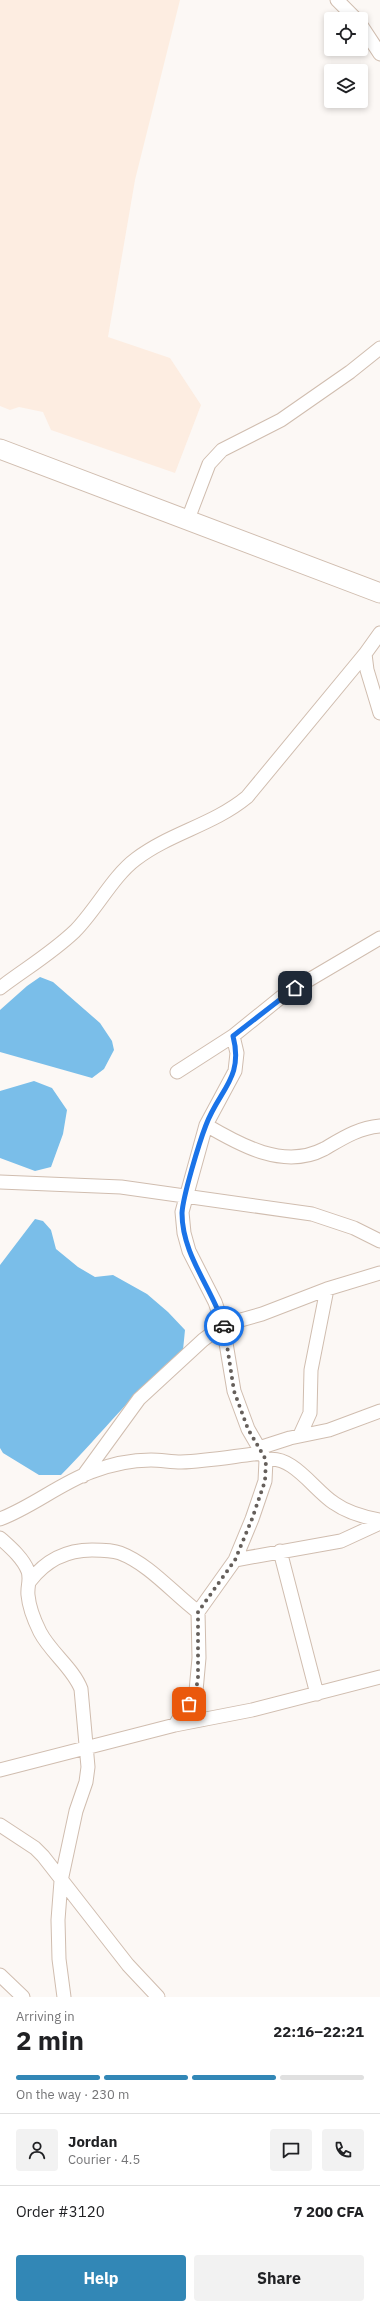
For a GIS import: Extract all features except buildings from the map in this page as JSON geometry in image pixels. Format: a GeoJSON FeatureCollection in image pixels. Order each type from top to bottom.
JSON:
{"type":"FeatureCollection","features":[{"type":"Feature","properties":{"kind":"main road"},"geometry":{"type":"LineString","coordinates":[[0,449],[380,593]]}},
{"type":"Feature","properties":{"kind":"street"},"geometry":{"type":"LineString","coordinates":[[337,0],[349,12]]}},
{"type":"Feature","properties":{"kind":"street"},"geometry":{"type":"LineString","coordinates":[[368,36],[380,54]]}},
{"type":"Feature","properties":{"kind":"street"},"geometry":{"type":"LineString","coordinates":[[188,519],[209,464],[222,450],[281,420],[350,372],[380,348]]}},
{"type":"Feature","properties":{"kind":"street"},"geometry":{"type":"LineString","coordinates":[[0,988],[46,955],[75,930],[135,860],[153,848],[229,811],[246,797],[365,654],[380,633]]}},
{"type":"Feature","properties":{"kind":"street"},"geometry":{"type":"LineString","coordinates":[[365,654],[367,670],[380,713]]}},
{"type":"Feature","properties":{"kind":"street"},"geometry":{"type":"LineString","coordinates":[[177,1072],[233,1036],[284,994],[380,938]]}},
{"type":"Feature","properties":{"kind":"street"},"geometry":{"type":"LineString","coordinates":[[175,1725],[196,1691],[199,1658],[198,1612],[235,1560],[262,1494],[265,1481],[262,1454],[248,1429],[234,1391],[223,1325],[215,1302],[189,1251],[184,1233],[182,1212],[206,1125],[234,1071],[237,1053],[233,1036]]}},
{"type":"Feature","properties":{"kind":"street"},"geometry":{"type":"LineString","coordinates":[[206,1125],[247,1147],[287,1157],[322,1150],[354,1131],[380,1126]]}},
{"type":"Feature","properties":{"kind":"street"},"geometry":{"type":"LineString","coordinates":[[0,1182],[121,1187],[312,1214],[354,1228],[380,1241]]}},
{"type":"Feature","properties":{"kind":"street"},"geometry":{"type":"LineString","coordinates":[[83,1476],[139,1399],[203,1340],[223,1325],[262,1314],[327,1289],[380,1273]]}},
{"type":"Feature","properties":{"kind":"street"},"geometry":{"type":"LineString","coordinates":[[300,1435],[310,1412],[309,1383],[327,1289]]}},
{"type":"Feature","properties":{"kind":"street"},"geometry":{"type":"LineString","coordinates":[[0,1519],[18,1512],[53,1490],[106,1467],[135,1461],[150,1460],[180,1462],[262,1454],[300,1435],[311,1435],[329,1430],[380,1411]]}},
{"type":"Feature","properties":{"kind":"street"},"geometry":{"type":"LineString","coordinates":[[262,1454],[284,1460],[339,1506],[356,1514],[380,1522]]}},
{"type":"Feature","properties":{"kind":"street"},"geometry":{"type":"LineString","coordinates":[[235,1560],[341,1541],[380,1522]]}},
{"type":"Feature","properties":{"kind":"street"},"geometry":{"type":"LineString","coordinates":[[0,1538],[21,1560],[27,1570],[30,1581]]}},
{"type":"Feature","properties":{"kind":"street"},"geometry":{"type":"LineString","coordinates":[[64,1997],[59,1959],[58,1920],[61,1881],[76,1811],[86,1782],[87,1749],[81,1689],[77,1679],[51,1650],[40,1632],[27,1594],[30,1581],[37,1572],[62,1554],[78,1550],[119,1553],[141,1565],[198,1612]]}},
{"type":"Feature","properties":{"kind":"street"},"geometry":{"type":"LineString","coordinates":[[280,1551],[317,1694]]}},
{"type":"Feature","properties":{"kind":"street"},"geometry":{"type":"LineString","coordinates":[[0,1770],[87,1749],[175,1725],[252,1710],[380,1677]]}},
{"type":"Feature","properties":{"kind":"street"},"geometry":{"type":"LineString","coordinates":[[0,1825],[35,1848],[128,1965],[158,1997]]}},
{"type":"Feature","properties":{"kind":"street"},"geometry":{"type":"LineString","coordinates":[[0,1975],[23,1997]]}},
{"type":"Feature","properties":{"kind":"shaded area"},"geometry":{"type":"Polygon","coordinates":[[[0,0],[180,0],[135,180],[108,337],[170,358],[201,405],[175,473],[51,430],[43,412],[19,407],[10,410],[0,406],[0,0]]]}},
{"type":"Feature","properties":{"kind":"water"},"geometry":{"type":"Polygon","coordinates":[[[40,977],[53,982],[100,1023],[112,1041],[114,1050],[104,1069],[92,1078],[0,1052],[0,1010],[27,986],[40,977]]]}},
{"type":"Feature","properties":{"kind":"water"},"geometry":{"type":"Polygon","coordinates":[[[34,1081],[52,1088],[67,1110],[63,1134],[51,1167],[35,1171],[0,1158],[0,1091],[34,1081]]]}},
{"type":"Feature","properties":{"kind":"water"},"geometry":{"type":"Polygon","coordinates":[[[35,1219],[43,1221],[51,1230],[56,1249],[78,1267],[95,1277],[113,1275],[147,1294],[168,1312],[185,1330],[183,1350],[135,1395],[61,1475],[39,1475],[3,1453],[0,1448],[0,1265],[35,1219]]]}},
{"type":"Feature","properties":{"kind":"way so far"},"geometry":{"type":"LineString","coordinates":[[189,1704],[196,1691],[198,1677],[198,1612],[235,1560],[262,1494],[265,1481],[266,1460],[248,1429],[234,1391],[231,1363],[224,1326]]}},
{"type":"Feature","properties":{"kind":"route"},"geometry":{"type":"LineString","coordinates":[[224,1326],[215,1302],[189,1251],[184,1233],[182,1212],[185,1197],[206,1125],[226,1090],[234,1071],[237,1053],[233,1036],[284,994],[295,988]]}}]}
